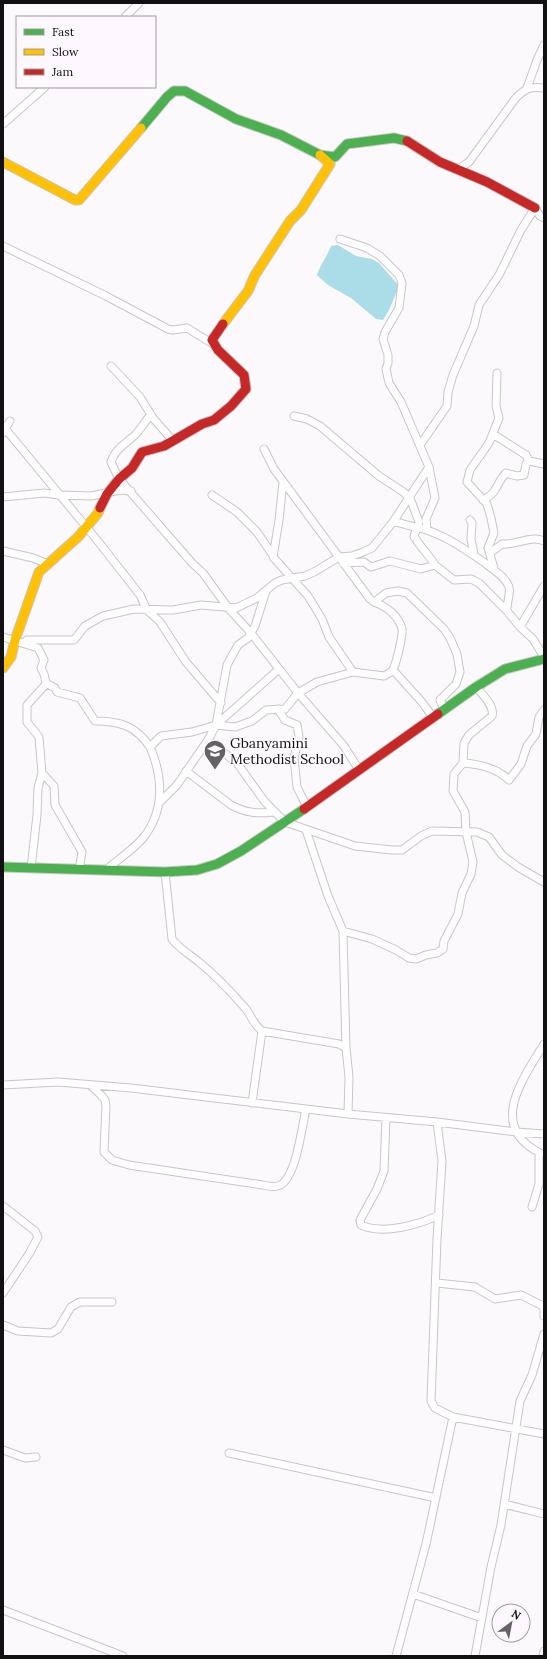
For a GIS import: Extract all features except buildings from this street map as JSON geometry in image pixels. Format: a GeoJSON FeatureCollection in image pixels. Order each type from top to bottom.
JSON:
{"type":"FeatureCollection","features":[{"type":"Feature","properties":{"kind":"street"},"geometry":{"type":"LineString","coordinates":[[126,16],[139,3]]}},
{"type":"Feature","properties":{"kind":"street"},"geometry":{"type":"LineString","coordinates":[[527,88],[544,45]]}},
{"type":"Feature","properties":{"kind":"street"},"geometry":{"type":"LineString","coordinates":[[457,170],[469,162],[515,99],[524,90],[527,88],[536,87],[544,88]]}},
{"type":"Feature","properties":{"kind":"street"},"geometry":{"type":"LineString","coordinates":[[3,124],[43,88]]}},
{"type":"Feature","properties":{"kind":"street"},"geometry":{"type":"LineString","coordinates":[[3,162],[75,200],[79,200],[108,166],[119,156],[167,97],[174,91],[184,91],[236,119],[281,135],[332,160]]}},
{"type":"Feature","properties":{"kind":"street"},"geometry":{"type":"LineString","coordinates":[[213,344],[212,340],[218,329],[248,292],[255,275],[290,221],[301,210],[332,160],[347,144],[394,138],[405,140],[440,162],[487,182],[518,198],[535,208],[540,216],[544,218]]}},
{"type":"Feature","properties":{"kind":"street"},"geometry":{"type":"LineString","coordinates":[[420,445],[447,406],[448,392],[453,375],[474,326],[479,305],[499,275],[521,230],[535,208]]}},
{"type":"Feature","properties":{"kind":"street"},"geometry":{"type":"LineString","coordinates":[[340,239],[366,248],[380,256],[399,275],[402,283],[399,308],[385,332],[383,339],[388,355],[386,369],[389,382],[401,402],[429,468],[435,498],[426,519],[427,529]]}},
{"type":"Feature","properties":{"kind":"street"},"geometry":{"type":"LineString","coordinates":[[3,246],[106,296],[168,329],[173,330],[186,328],[213,344],[244,375],[246,389],[231,406],[214,420],[202,424],[164,446],[142,452],[132,468],[119,478],[107,494],[98,513],[78,537],[39,572],[19,641],[11,657],[3,668]]}},
{"type":"Feature","properties":{"kind":"street"},"geometry":{"type":"LineString","coordinates":[[110,366],[140,397],[153,418],[173,441]]}},
{"type":"Feature","properties":{"kind":"street"},"geometry":{"type":"LineString","coordinates":[[494,568],[488,548],[494,533],[492,518],[487,504],[467,482],[470,470],[486,449],[499,418],[496,406],[497,373]]}},
{"type":"Feature","properties":{"kind":"street"},"geometry":{"type":"LineString","coordinates":[[3,867],[165,872],[197,870],[217,864],[241,851],[307,807],[444,708],[476,687],[506,669],[544,658],[533,639],[479,584],[471,579],[454,580],[435,565],[419,545],[414,536],[418,526],[418,515],[410,498],[379,476],[320,426],[307,419],[294,416]]}},
{"type":"Feature","properties":{"kind":"street"},"geometry":{"type":"LineString","coordinates":[[149,417],[136,435],[121,446],[112,456],[111,462],[119,478],[192,563],[203,572],[229,609],[344,746],[359,770]]}},
{"type":"Feature","properties":{"kind":"street"},"geometry":{"type":"LineString","coordinates":[[10,421],[4,429],[86,527],[140,595],[147,610],[160,622],[186,662],[221,703]]}},
{"type":"Feature","properties":{"kind":"street"},"geometry":{"type":"LineString","coordinates":[[493,434],[526,455],[529,461]]}},
{"type":"Feature","properties":{"kind":"street"},"geometry":{"type":"LineString","coordinates":[[150,747],[161,736],[192,732],[216,725],[235,727],[252,721],[266,710],[285,709],[298,693],[317,682],[353,672],[384,676],[393,670],[397,661],[402,629],[393,612],[381,604],[374,602],[283,482],[274,469],[264,449]]}},
{"type":"Feature","properties":{"kind":"street"},"geometry":{"type":"LineString","coordinates":[[529,461],[544,464]]}},
{"type":"Feature","properties":{"kind":"street"},"geometry":{"type":"LineString","coordinates":[[483,500],[492,496],[502,477],[506,473],[517,476],[524,475],[526,464],[529,461]]}},
{"type":"Feature","properties":{"kind":"street"},"geometry":{"type":"LineString","coordinates":[[19,641],[74,640],[85,626],[103,616],[134,609],[173,610],[201,605],[229,609],[245,605],[276,583],[292,577],[305,576],[372,548],[393,522],[429,468]]}},
{"type":"Feature","properties":{"kind":"street"},"geometry":{"type":"LineString","coordinates":[[272,554],[277,534],[283,482]]}},
{"type":"Feature","properties":{"kind":"street"},"geometry":{"type":"LineString","coordinates":[[3,497],[44,493],[59,496],[91,496],[107,494],[120,490],[131,491]]}},
{"type":"Feature","properties":{"kind":"street"},"geometry":{"type":"LineString","coordinates":[[212,494],[237,512],[257,532],[273,557],[308,596],[322,619],[329,637],[353,672]]}},
{"type":"Feature","properties":{"kind":"street"},"geometry":{"type":"LineString","coordinates":[[470,520],[472,523],[471,539],[474,554]]}},
{"type":"Feature","properties":{"kind":"street"},"geometry":{"type":"LineString","coordinates":[[393,522],[427,529],[474,554],[486,564],[494,568],[509,588],[507,611]]}},
{"type":"Feature","properties":{"kind":"street"},"geometry":{"type":"LineString","coordinates":[[490,553],[502,544],[511,544],[535,538],[543,540]]}},
{"type":"Feature","properties":{"kind":"street"},"geometry":{"type":"LineString","coordinates":[[3,551],[33,558],[48,564]]}},
{"type":"Feature","properties":{"kind":"street"},"geometry":{"type":"LineString","coordinates":[[341,560],[364,562],[371,567],[390,561],[421,569],[435,565]]}},
{"type":"Feature","properties":{"kind":"street"},"geometry":{"type":"LineString","coordinates":[[520,627],[544,586]]}},
{"type":"Feature","properties":{"kind":"street"},"geometry":{"type":"LineString","coordinates":[[159,803],[177,784],[208,740],[216,725],[227,665],[238,646],[248,638],[255,626],[267,590]]}},
{"type":"Feature","properties":{"kind":"street"},"geometry":{"type":"LineString","coordinates":[[374,602],[386,593],[398,591],[407,593],[444,629],[450,638],[457,654],[460,672],[456,684],[440,700],[444,708]]}},
{"type":"Feature","properties":{"kind":"street"},"geometry":{"type":"LineString","coordinates":[[3,637],[38,648],[44,660],[41,668],[47,683],[55,688],[57,692],[80,698],[95,721],[111,721],[122,724],[143,736],[156,760],[160,795],[154,819],[143,838],[106,870]]}},
{"type":"Feature","properties":{"kind":"street"},"geometry":{"type":"LineString","coordinates":[[216,725],[279,669]]}},
{"type":"Feature","properties":{"kind":"street"},"geometry":{"type":"LineString","coordinates":[[393,670],[421,701],[433,717]]}},
{"type":"Feature","properties":{"kind":"street"},"geometry":{"type":"LineString","coordinates":[[31,868],[37,815],[38,788],[42,773],[39,737],[27,722],[27,705],[47,683]]}},
{"type":"Feature","properties":{"kind":"street"},"geometry":{"type":"LineString","coordinates":[[343,932],[372,939],[409,958],[416,959],[443,949],[444,941],[458,914],[463,889],[472,871],[473,862],[466,832],[465,812],[453,792],[454,774],[463,763],[464,743],[469,735],[492,716],[493,713],[491,706],[476,687]]}},
{"type":"Feature","properties":{"kind":"street"},"geometry":{"type":"LineString","coordinates":[[278,709],[285,720],[297,725],[299,737],[294,758],[298,786],[307,807]]}},
{"type":"Feature","properties":{"kind":"street"},"geometry":{"type":"LineString","coordinates":[[463,763],[476,764],[494,770],[504,775],[509,780],[521,764],[527,746],[536,734],[540,717],[544,710]]}},
{"type":"Feature","properties":{"kind":"street"},"geometry":{"type":"LineString","coordinates":[[208,740],[237,763],[256,790],[274,812],[285,822],[355,846],[392,850],[402,850],[420,836],[432,831],[477,832],[489,837],[502,855],[518,867],[544,882]]}},
{"type":"Feature","properties":{"kind":"street"},"geometry":{"type":"LineString","coordinates":[[186,771],[232,806],[240,810],[259,814],[274,812]]}},
{"type":"Feature","properties":{"kind":"street"},"geometry":{"type":"LineString","coordinates":[[42,773],[54,786],[55,805],[82,852],[79,870]]}},
{"type":"Feature","properties":{"kind":"street"},"geometry":{"type":"LineString","coordinates":[[306,830],[328,896],[343,932],[346,1048],[349,1077],[348,1114]]}},
{"type":"Feature","properties":{"kind":"street"},"geometry":{"type":"LineString","coordinates":[[165,872],[172,939],[175,944],[200,962],[214,976],[247,1011],[254,1024],[262,1031],[340,1044],[346,1048]]}},
{"type":"Feature","properties":{"kind":"street"},"geometry":{"type":"LineString","coordinates":[[252,1103],[262,1031]]}},
{"type":"Feature","properties":{"kind":"street"},"geometry":{"type":"LineString","coordinates":[[532,1207],[539,1184],[539,1157],[542,1150],[530,1148],[516,1132],[513,1121],[512,1104],[520,1086],[544,1044]]}},
{"type":"Feature","properties":{"kind":"street"},"geometry":{"type":"LineString","coordinates":[[3,1084],[58,1082],[131,1088],[348,1114],[544,1134]]}},
{"type":"Feature","properties":{"kind":"street"},"geometry":{"type":"LineString","coordinates":[[90,1085],[105,1100],[104,1152],[112,1160],[129,1165],[263,1185],[278,1186],[285,1182],[289,1177],[293,1168],[306,1109]]}},
{"type":"Feature","properties":{"kind":"street"},"geometry":{"type":"LineString","coordinates":[[386,1118],[384,1171],[377,1189],[360,1220],[361,1225],[366,1228],[399,1228],[423,1222],[439,1215]]}},
{"type":"Feature","properties":{"kind":"street"},"geometry":{"type":"LineString","coordinates":[[438,1122],[442,1161],[431,1401],[435,1408],[453,1417],[544,1434]]}},
{"type":"Feature","properties":{"kind":"street"},"geometry":{"type":"LineString","coordinates":[[3,1206],[35,1231],[38,1237],[29,1254],[3,1293]]}},
{"type":"Feature","properties":{"kind":"street"},"geometry":{"type":"LineString","coordinates":[[436,1283],[475,1288],[495,1299],[521,1295],[544,1306],[544,1316]]}},
{"type":"Feature","properties":{"kind":"street"},"geometry":{"type":"LineString","coordinates":[[3,1325],[18,1332],[51,1333],[58,1329],[71,1307],[80,1302],[112,1302]]}},
{"type":"Feature","properties":{"kind":"street"},"geometry":{"type":"LineString","coordinates":[[475,1656],[504,1504],[520,1401],[532,1376],[544,1334]]}},
{"type":"Feature","properties":{"kind":"street"},"geometry":{"type":"LineString","coordinates":[[396,1656],[413,1594],[436,1498],[453,1417]]}},
{"type":"Feature","properties":{"kind":"street"},"geometry":{"type":"LineString","coordinates":[[3,1450],[25,1458],[36,1457]]}},
{"type":"Feature","properties":{"kind":"street"},"geometry":{"type":"LineString","coordinates":[[229,1453],[436,1498]]}},
{"type":"Feature","properties":{"kind":"street"},"geometry":{"type":"LineString","coordinates":[[504,1504],[544,1514]]}},
{"type":"Feature","properties":{"kind":"street"},"geometry":{"type":"LineString","coordinates":[[413,1594],[482,1618]]}},
{"type":"Feature","properties":{"kind":"street"},"geometry":{"type":"LineString","coordinates":[[3,1610],[123,1656]]}},
{"type":"Feature","properties":{"kind":"street"},"geometry":{"type":"LineString","coordinates":[[543,1656],[544,1651]]}},
{"type":"Feature","properties":{"kind":"water"},"geometry":{"type":"Polygon","coordinates":[[[338,245],[356,256],[372,259],[379,263],[399,286],[383,320],[376,319],[351,298],[328,285],[317,275],[331,246],[338,245]]]}},
{"type":"Feature","properties":{"kind":"traffic: fast"},"geometry":{"type":"LineString","coordinates":[[141,128],[167,97],[174,91],[185,91],[236,119],[281,135],[320,155],[335,157],[347,144],[394,138],[407,141]]}},
{"type":"Feature","properties":{"kind":"traffic: fast"},"geometry":{"type":"LineString","coordinates":[[438,714],[476,687],[505,669],[544,659]]}},
{"type":"Feature","properties":{"kind":"traffic: fast"},"geometry":{"type":"LineString","coordinates":[[3,867],[165,872],[197,870],[217,864],[241,851],[304,809]]}},
{"type":"Feature","properties":{"kind":"traffic: slow"},"geometry":{"type":"LineString","coordinates":[[3,162],[75,200],[79,200],[141,128]]}},
{"type":"Feature","properties":{"kind":"traffic: slow"},"geometry":{"type":"LineString","coordinates":[[223,324],[248,291],[255,275],[290,221],[301,210],[330,164],[320,155]]}},
{"type":"Feature","properties":{"kind":"traffic: slow"},"geometry":{"type":"LineString","coordinates":[[3,668],[11,657],[15,640],[39,572],[78,537],[98,513],[100,508]]}},
{"type":"Feature","properties":{"kind":"traffic: jam"},"geometry":{"type":"LineString","coordinates":[[407,141],[440,162],[487,182],[535,208]]}},
{"type":"Feature","properties":{"kind":"traffic: jam"},"geometry":{"type":"LineString","coordinates":[[100,508],[107,494],[119,479],[132,468],[142,452],[164,446],[202,424],[214,420],[231,406],[246,389],[244,375],[218,350],[212,340],[223,324]]}},
{"type":"Feature","properties":{"kind":"traffic: jam"},"geometry":{"type":"LineString","coordinates":[[304,809],[438,714]]}},
{"type":"Feature","properties":{"kind":"place","name":"Gbanyamini Methodist School"},"geometry":{"type":"Point","coordinates":[215,770]}}]}
